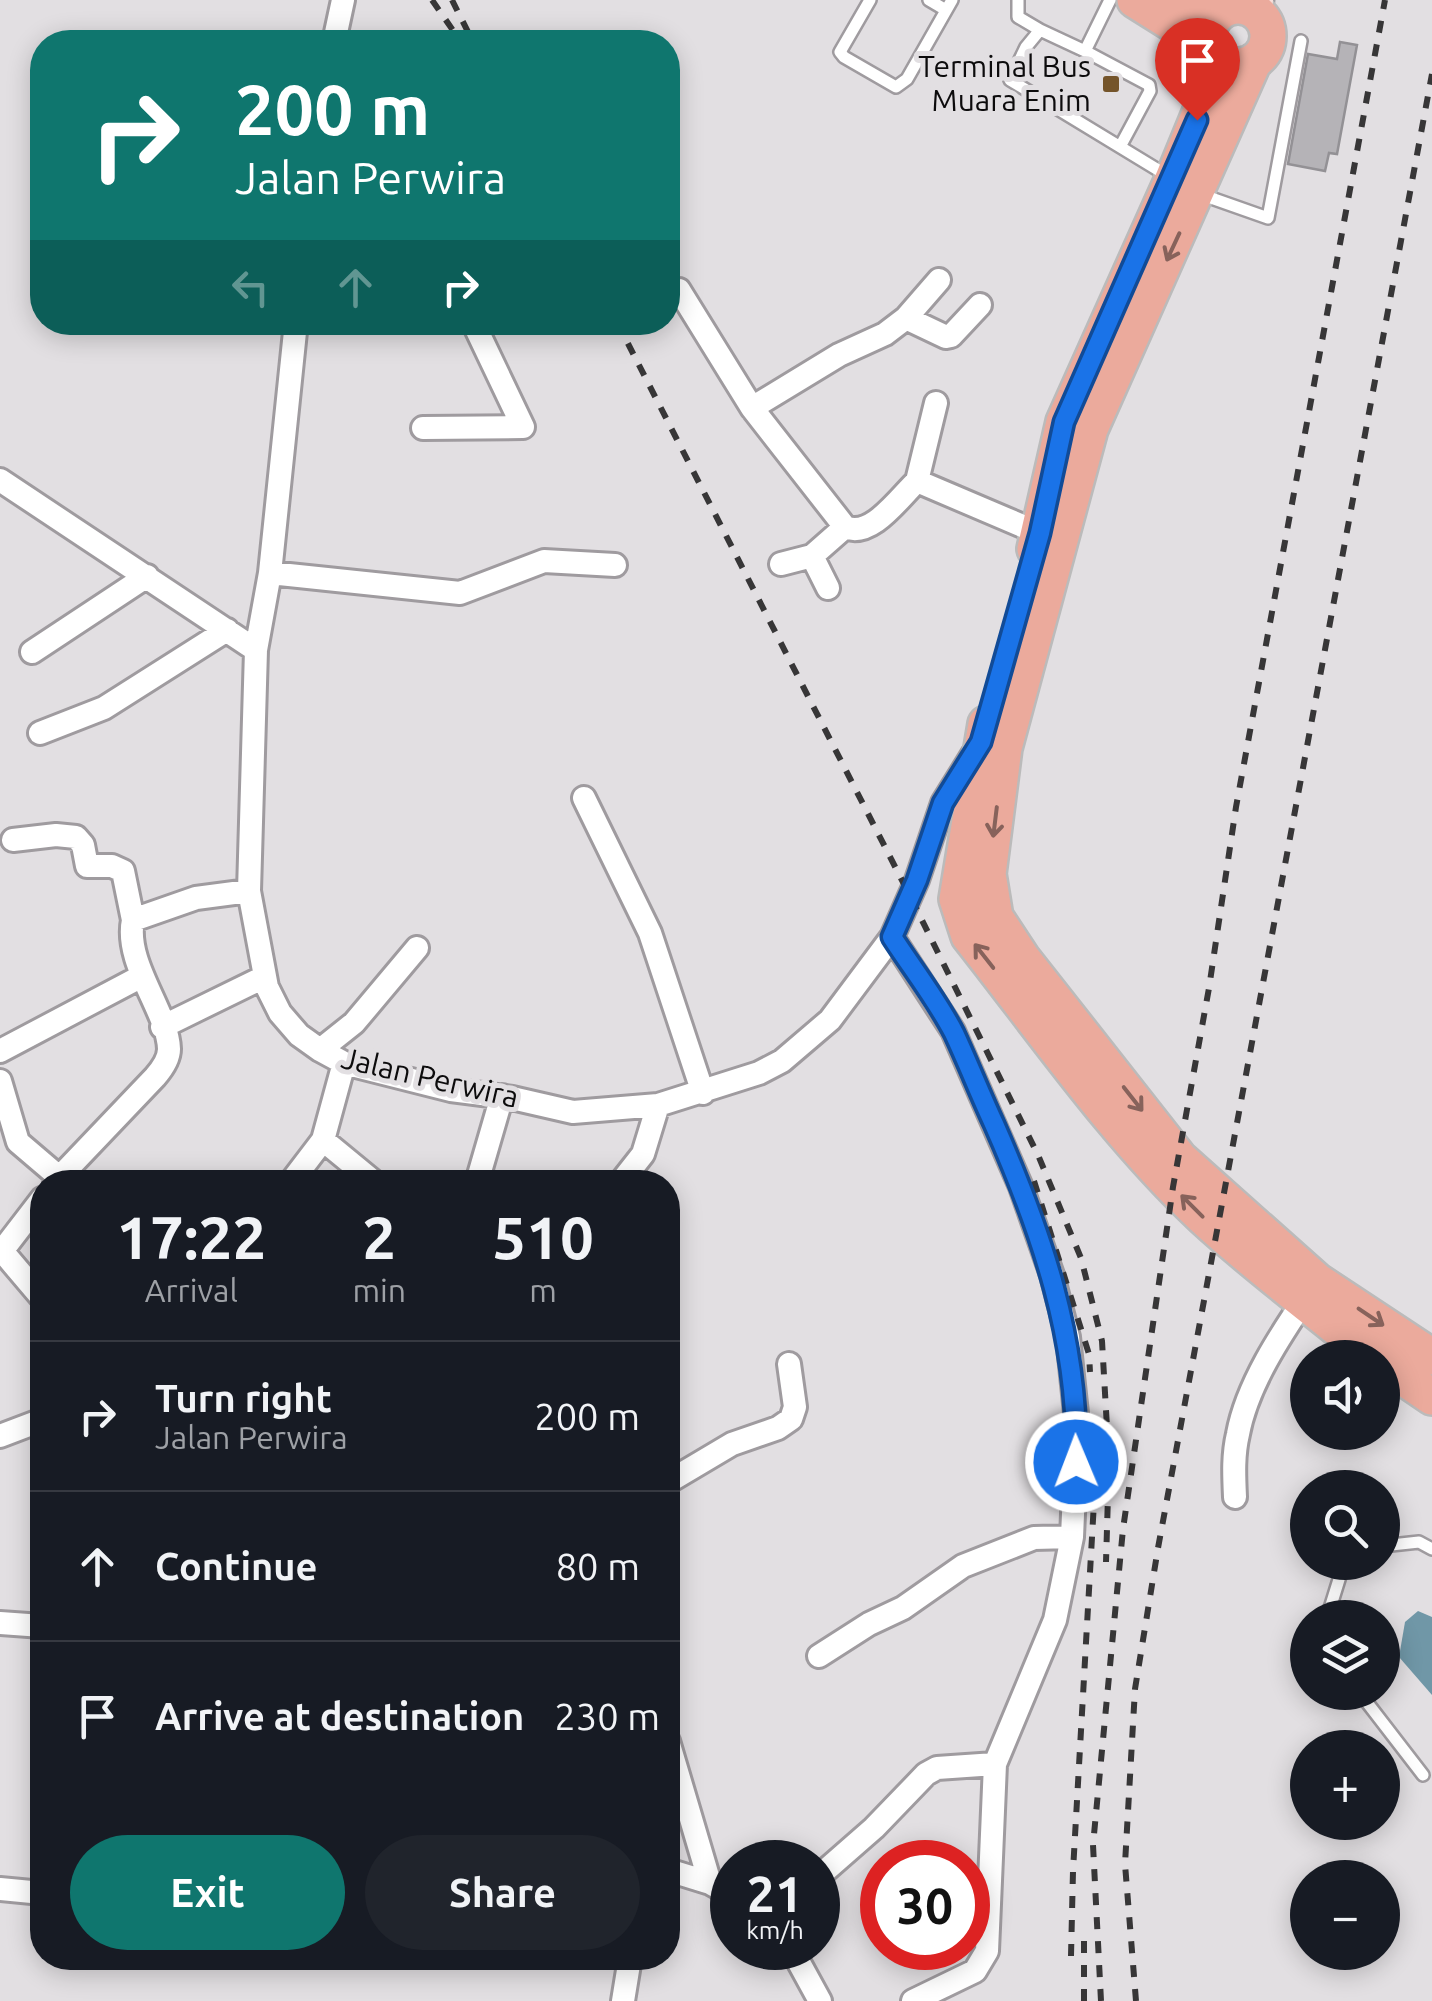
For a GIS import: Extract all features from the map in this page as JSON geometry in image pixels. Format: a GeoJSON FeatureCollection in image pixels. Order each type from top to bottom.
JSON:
{"type":"FeatureCollection","features":[{"type":"Feature","properties":{"kind":"highway"},"geometry":{"type":"LineString","coordinates":[[993,745],[1090,429],[1185,186],[1224,48],[1224,10],[1256,6],[1268,36],[1261,54],[1224,48],[1136,0]]}},
{"type":"Feature","properties":{"kind":"highway"},"geometry":{"type":"LineString","coordinates":[[1182,0],[1224,48]]}},
{"type":"Feature","properties":{"kind":"highway"},"geometry":{"type":"LineString","coordinates":[[1185,186],[1064,422],[957,899],[968,936],[1129,1139],[1205,1219],[1311,1291],[1432,1357]]}},
{"type":"Feature","properties":{"kind":"highway"},"geometry":{"type":"LineString","coordinates":[[1311,1291],[1357,1340]]}},
{"type":"Feature","properties":{"kind":"highway"},"geometry":{"type":"LineString","coordinates":[[1400,1375],[1432,1397]]}},
{"type":"Feature","properties":{"kind":"street"},"geometry":{"type":"LineString","coordinates":[[752,408],[838,354],[885,334],[906,318],[940,280]]}},
{"type":"Feature","properties":{"kind":"street"},"geometry":{"type":"LineString","coordinates":[[680,292],[752,408],[845,528],[859,531],[870,526],[916,482],[936,403]]}},
{"type":"Feature","properties":{"kind":"street"},"geometry":{"type":"LineString","coordinates":[[906,318],[946,337],[952,336],[980,306]]}},
{"type":"Feature","properties":{"kind":"street","name":"Jalan Perwira"},"geometry":{"type":"LineString","coordinates":[[295,335],[270,573],[256,650],[249,891],[264,977],[280,1013],[299,1035],[320,1050],[344,1063],[451,1090],[502,1096],[573,1112],[658,1105],[759,1074],[782,1061],[830,1020],[892,937],[917,880],[943,803],[993,745]]}},
{"type":"Feature","properties":{"kind":"street"},"geometry":{"type":"LineString","coordinates":[[423,428],[523,427],[478,335]]}},
{"type":"Feature","properties":{"kind":"street"},"geometry":{"type":"LineString","coordinates":[[0,480],[256,650]]}},
{"type":"Feature","properties":{"kind":"street"},"geometry":{"type":"LineString","coordinates":[[916,482],[1040,533]]}},
{"type":"Feature","properties":{"kind":"street"},"geometry":{"type":"LineString","coordinates":[[781,564],[812,556],[845,528]]}},
{"type":"Feature","properties":{"kind":"street"},"geometry":{"type":"LineString","coordinates":[[812,556],[828,588]]}},
{"type":"Feature","properties":{"kind":"street"},"geometry":{"type":"LineString","coordinates":[[270,573],[460,593],[544,560],[615,564]]}},
{"type":"Feature","properties":{"kind":"street"},"geometry":{"type":"LineString","coordinates":[[32,652],[147,576]]}},
{"type":"Feature","properties":{"kind":"street"},"geometry":{"type":"LineString","coordinates":[[40,733],[104,708],[227,630]]}},
{"type":"Feature","properties":{"kind":"street"},"geometry":{"type":"LineString","coordinates":[[584,798],[650,933],[703,1093]]}},
{"type":"Feature","properties":{"kind":"street"},"geometry":{"type":"LineString","coordinates":[[13,840],[76,837],[83,846],[87,866],[112,866],[123,871],[132,920],[130,930],[169,1050],[161,1070],[66,1170]]}},
{"type":"Feature","properties":{"kind":"street"},"geometry":{"type":"LineString","coordinates":[[132,920],[196,898],[249,891]]}},
{"type":"Feature","properties":{"kind":"street"},"geometry":{"type":"LineString","coordinates":[[892,937],[952,1030],[1021,1187],[1052,1275],[1068,1337],[1077,1423],[1072,1537],[1055,1620],[995,1764],[987,1952],[974,1971],[913,2001]]}},
{"type":"Feature","properties":{"kind":"street"},"geometry":{"type":"LineString","coordinates":[[320,1050],[354,1023],[418,948]]}},
{"type":"Feature","properties":{"kind":"street"},"geometry":{"type":"LineString","coordinates":[[0,1051],[142,976]]}},
{"type":"Feature","properties":{"kind":"street"},"geometry":{"type":"LineString","coordinates":[[162,1027],[264,977]]}},
{"type":"Feature","properties":{"kind":"street"},"geometry":{"type":"LineString","coordinates":[[300,1170],[323,1140],[344,1063]]}},
{"type":"Feature","properties":{"kind":"street"},"geometry":{"type":"LineString","coordinates":[[0,1080],[18,1142],[47,1170]]}},
{"type":"Feature","properties":{"kind":"street"},"geometry":{"type":"LineString","coordinates":[[480,1170],[502,1096]]}},
{"type":"Feature","properties":{"kind":"street"},"geometry":{"type":"LineString","coordinates":[[630,1170],[643,1154],[658,1105]]}},
{"type":"Feature","properties":{"kind":"street"},"geometry":{"type":"LineString","coordinates":[[323,1140],[359,1170]]}},
{"type":"Feature","properties":{"kind":"street"},"geometry":{"type":"LineString","coordinates":[[30,1214],[2,1251],[30,1284]]}},
{"type":"Feature","properties":{"kind":"street"},"geometry":{"type":"LineString","coordinates":[[1235,1497],[1238,1430],[1260,1374],[1311,1291]]}},
{"type":"Feature","properties":{"kind":"street"},"geometry":{"type":"LineString","coordinates":[[680,1475],[732,1444],[778,1428],[791,1419],[795,1407],[789,1364]]}},
{"type":"Feature","properties":{"kind":"street"},"geometry":{"type":"LineString","coordinates":[[0,1436],[30,1425]]}},
{"type":"Feature","properties":{"kind":"street"},"geometry":{"type":"LineString","coordinates":[[819,1656],[903,1608],[964,1566],[1034,1538],[1072,1537]]}},
{"type":"Feature","properties":{"kind":"street"},"geometry":{"type":"LineString","coordinates":[[1,1621],[30,1625]]}},
{"type":"Feature","properties":{"kind":"street"},"geometry":{"type":"LineString","coordinates":[[840,1856],[931,1771],[995,1764]]}},
{"type":"Feature","properties":{"kind":"street"},"geometry":{"type":"LineString","coordinates":[[680,1782],[710,1883]]}},
{"type":"Feature","properties":{"kind":"street"},"geometry":{"type":"LineString","coordinates":[[680,1874],[710,1883]]}},
{"type":"Feature","properties":{"kind":"street"},"geometry":{"type":"LineString","coordinates":[[0,1889],[30,1893]]}},
{"type":"Feature","properties":{"kind":"street"},"geometry":{"type":"LineString","coordinates":[[623,2001],[628,1970]]}},
{"type":"Feature","properties":{"kind":"street"},"geometry":{"type":"LineString","coordinates":[[803,1970],[820,2001]]}},
{"type":"Feature","properties":{"kind":"lane"},"geometry":{"type":"LineString","coordinates":[[870,0],[840,52],[896,87],[907,79],[949,5],[929,0]]}},
{"type":"Feature","properties":{"kind":"lane"},"geometry":{"type":"LineString","coordinates":[[1018,0],[1018,17],[1148,85],[1150,91],[1120,146]]}},
{"type":"Feature","properties":{"kind":"lane"},"geometry":{"type":"LineString","coordinates":[[1084,51],[1110,0]]}},
{"type":"Feature","properties":{"kind":"lane"},"geometry":{"type":"LineString","coordinates":[[1040,30],[1026,47],[1010,80],[1185,186],[1268,218],[1301,42]]}},
{"type":"Feature","properties":{"kind":"lane"},"geometry":{"type":"LineString","coordinates":[[1400,1544],[1419,1542],[1432,1549]]}},
{"type":"Feature","properties":{"kind":"lane"},"geometry":{"type":"LineString","coordinates":[[1373,1710],[1423,1775]]}},
{"type":"Feature","properties":{"kind":"water"},"geometry":{"type":"Polygon","coordinates":[[[1418,1611],[1432,1617],[1432,1695],[1400,1658],[1405,1622],[1418,1611]]]}},
{"type":"Feature","properties":{"kind":"building"},"geometry":{"type":"Polygon","coordinates":[[[1340,42],[1357,45],[1337,154],[1329,153],[1325,171],[1288,164],[1308,54],[1337,59],[1340,42]]]}},
{"type":"Feature","properties":{"kind":"railway"},"geometry":{"type":"LineString","coordinates":[[432,0],[453,30]]}},
{"type":"Feature","properties":{"kind":"railway"},"geometry":{"type":"LineString","coordinates":[[452,0],[467,30]]}},
{"type":"Feature","properties":{"kind":"railway"},"geometry":{"type":"LineString","coordinates":[[1101,2001],[1093,1845],[1123,1529],[1173,1187],[1236,807],[1385,0]]}},
{"type":"Feature","properties":{"kind":"railway"},"geometry":{"type":"LineString","coordinates":[[1136,2001],[1125,1864],[1135,1689],[1432,74]]}},
{"type":"Feature","properties":{"kind":"railway"},"geometry":{"type":"LineString","coordinates":[[624,335],[909,894],[1038,1155],[1081,1258],[1102,1341],[1109,1462],[1106,1562]]}},
{"type":"Feature","properties":{"kind":"railway"},"geometry":{"type":"LineString","coordinates":[[1034,1181],[1089,1354],[1090,1372]]}},
{"type":"Feature","properties":{"kind":"railway"},"geometry":{"type":"LineString","coordinates":[[1071,1956],[1094,1502]]}},
{"type":"Feature","properties":{"kind":"railway"},"geometry":{"type":"LineString","coordinates":[[1084,1936],[1084,2001]]}},
{"type":"Feature","properties":{"kind":"place","name":"Terminal Bus Muara Enim"},"geometry":{"type":"Point","coordinates":[1111,84]}},
{"type":"Feature","properties":{"kind":"route"},"geometry":{"type":"LineString","coordinates":[[1076,1462],[1077,1423],[1068,1337],[1032,1216],[952,1030],[892,937],[917,880],[943,803],[981,742],[1040,533],[1064,422],[1197,120]]}}]}
